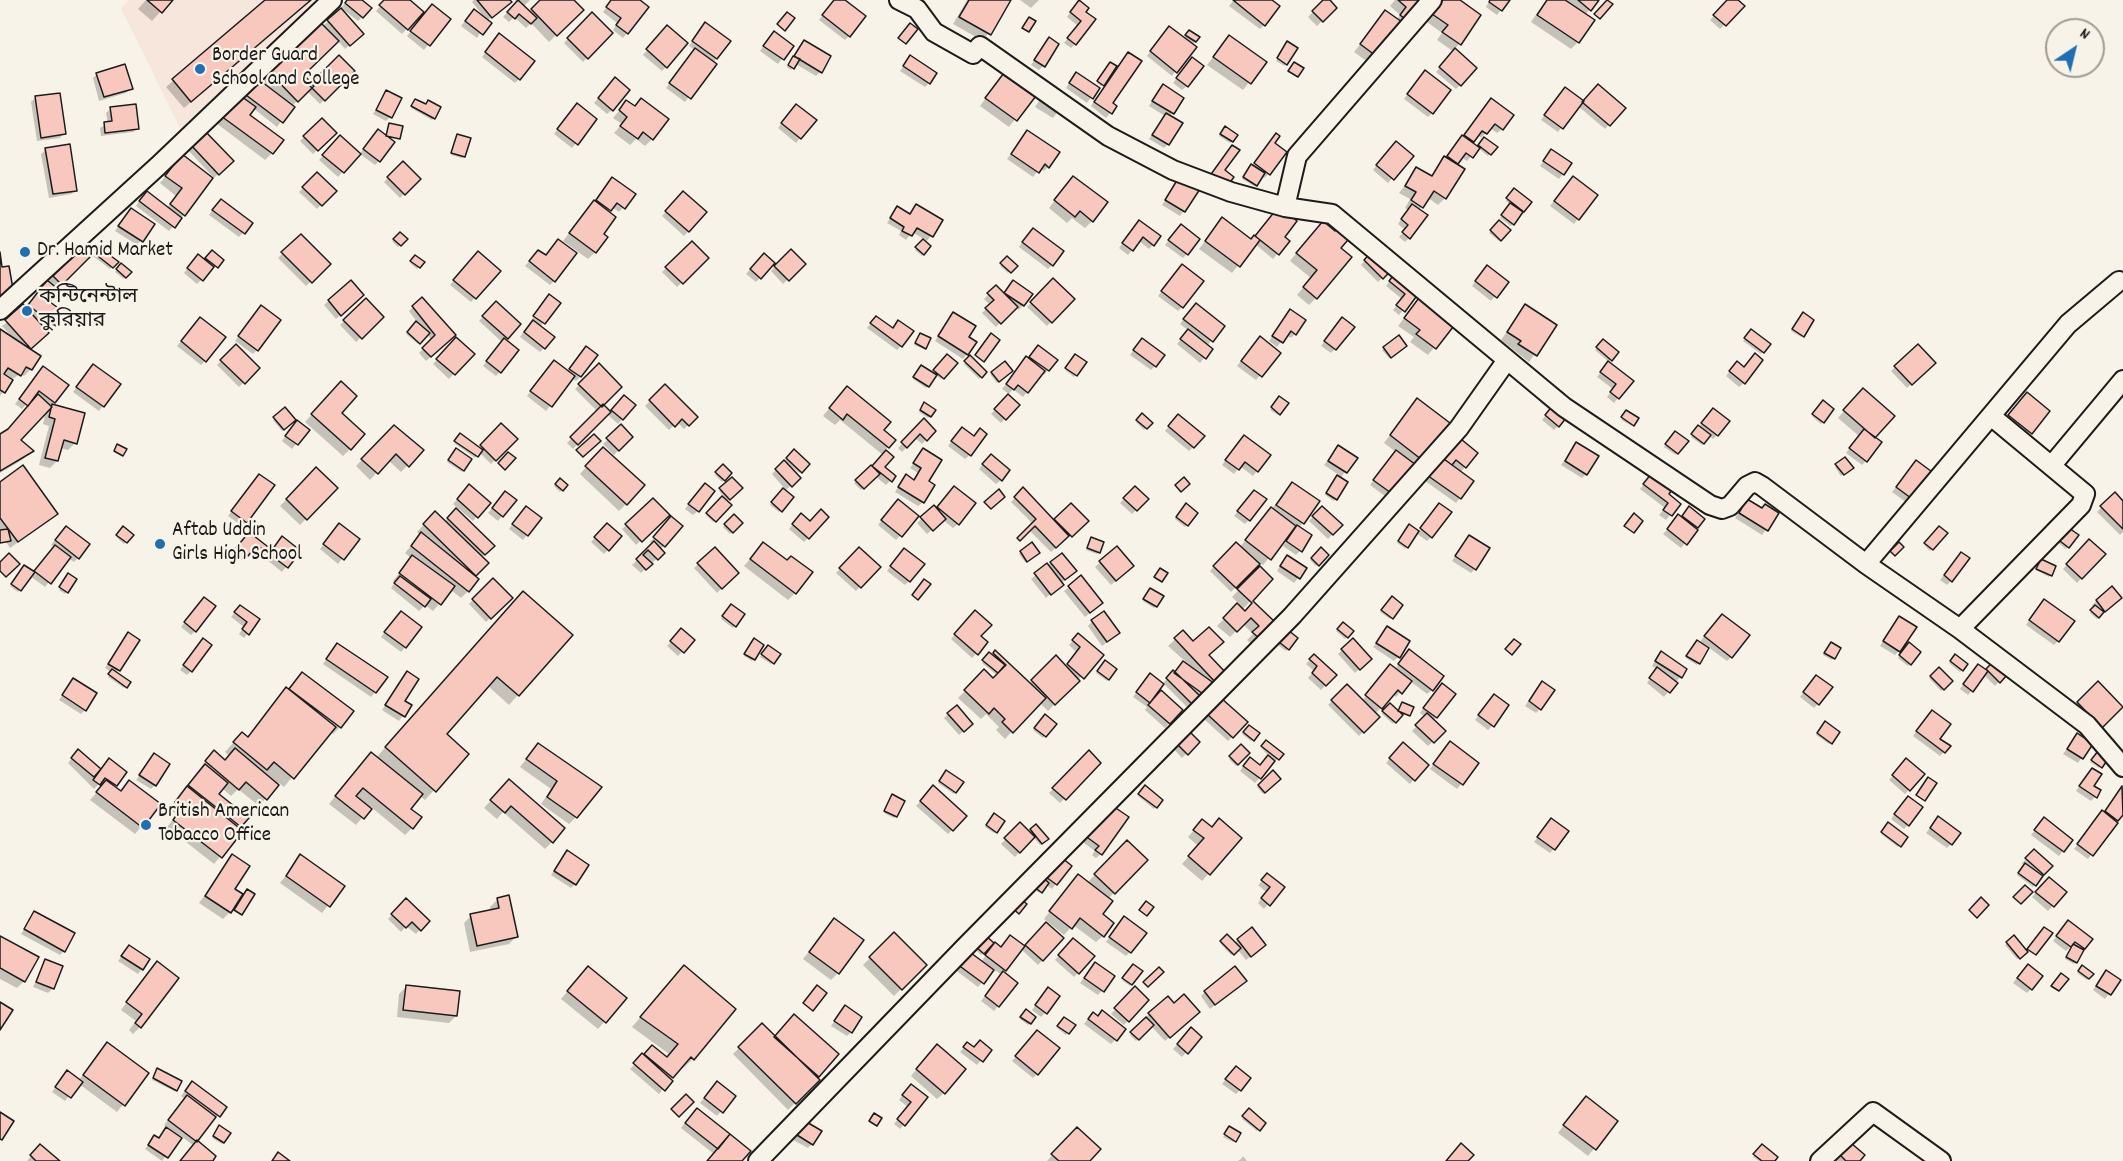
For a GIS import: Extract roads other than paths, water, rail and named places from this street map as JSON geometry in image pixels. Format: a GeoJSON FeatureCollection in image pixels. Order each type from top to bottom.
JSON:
{"type":"FeatureCollection","features":[{"type":"Feature","properties":{"kind":"street"},"geometry":{"type":"LineString","coordinates":[[0,310],[158,166],[332,0]]}},
{"type":"Feature","properties":{"kind":"street"},"geometry":{"type":"LineString","coordinates":[[899,0],[917,9],[934,32],[973,54],[980,46],[1117,141],[1173,170],[1231,192],[1285,207],[1332,214],[1564,407],[1710,505],[1722,509],[1730,506],[1747,486],[1755,482],[1866,564],[1960,629],[2087,725],[2123,767]]}},
{"type":"Feature","properties":{"kind":"street"},"geometry":{"type":"LineString","coordinates":[[1285,207],[1297,156],[1432,0]]}},
{"type":"Feature","properties":{"kind":"street"},"geometry":{"type":"LineString","coordinates":[[1866,564],[2067,324],[2119,281]]}},
{"type":"Feature","properties":{"kind":"street"},"geometry":{"type":"LineString","coordinates":[[758,1161],[967,945],[1292,616],[1459,428],[1507,360]]}},
{"type":"Feature","properties":{"kind":"street"},"geometry":{"type":"LineString","coordinates":[[2052,465],[2123,381]]}},
{"type":"Feature","properties":{"kind":"street"},"geometry":{"type":"LineString","coordinates":[[1960,629],[2081,505],[2085,494],[1991,416]]}},
{"type":"Feature","properties":{"kind":"street"},"geometry":{"type":"LineString","coordinates":[[1820,1161],[1873,1112],[1941,1161]]}},
{"type":"Feature","properties":{"kind":"place","name":"Border Guard School and College"},"geometry":{"type":"Point","coordinates":[200,69]}},
{"type":"Feature","properties":{"kind":"place","name":"Dr. Hamid Market"},"geometry":{"type":"Point","coordinates":[25,252]}},
{"type":"Feature","properties":{"kind":"place","name":"কন্টিনেন্টাল কুরিয়ার"},"geometry":{"type":"Point","coordinates":[27,311]}},
{"type":"Feature","properties":{"kind":"place","name":"Aftab Uddin Girls High School"},"geometry":{"type":"Point","coordinates":[160,544]}},
{"type":"Feature","properties":{"kind":"place","name":"British American Tobacco Office"},"geometry":{"type":"Point","coordinates":[146,825]}}]}
